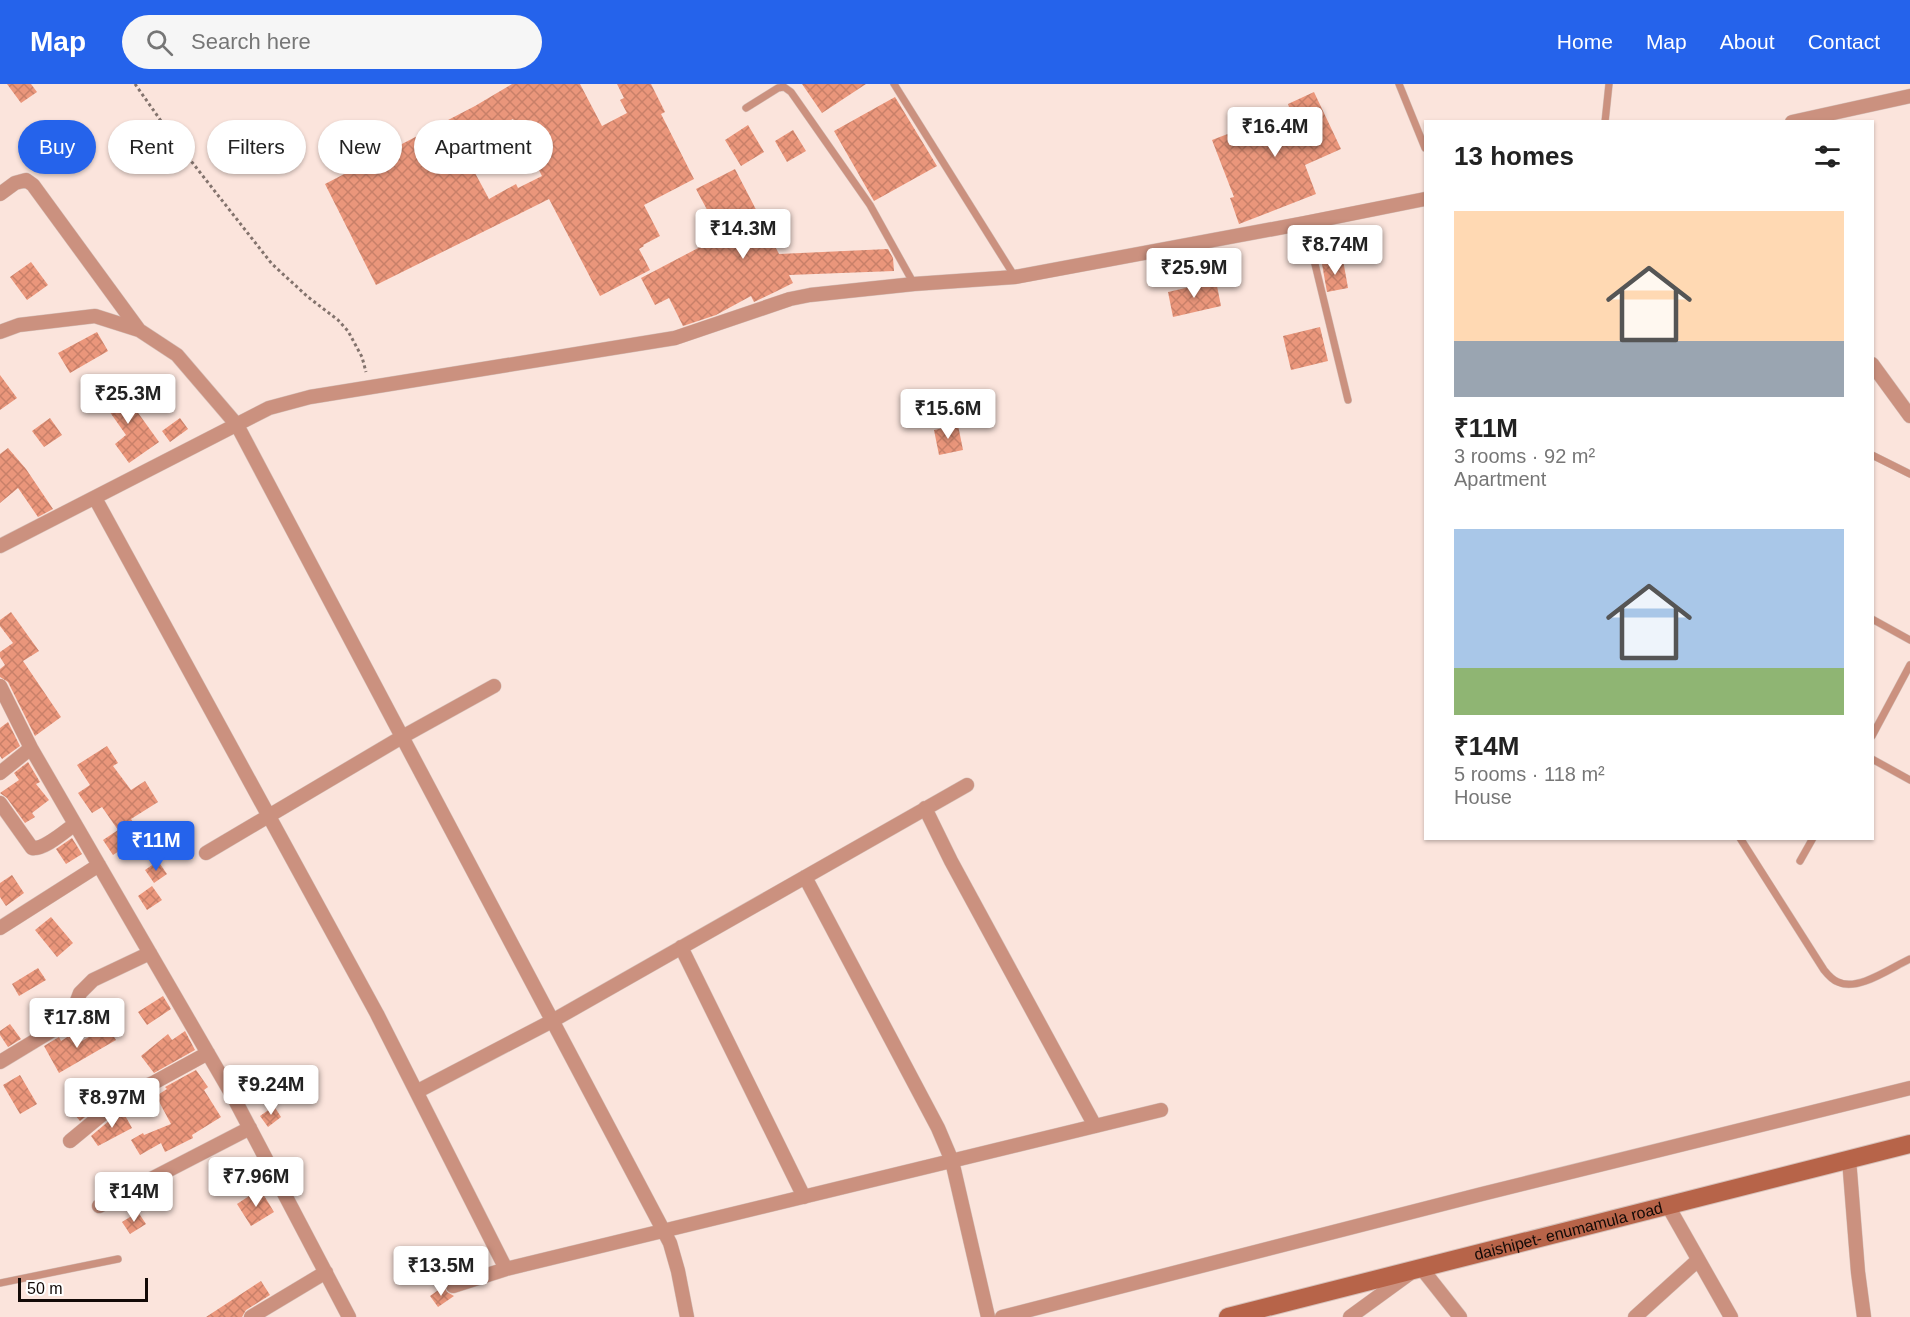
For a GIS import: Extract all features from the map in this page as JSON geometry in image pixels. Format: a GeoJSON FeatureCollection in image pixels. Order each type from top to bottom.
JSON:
{"type":"FeatureCollection","features":[{"type":"Feature","properties":{"kind":"street"},"geometry":{"type":"LineString","coordinates":[[1801,120],[1910,96]]}},
{"type":"Feature","properties":{"kind":"street"},"geometry":{"type":"LineString","coordinates":[[0,194],[15,183],[26,180],[33,185],[139,330]]}},
{"type":"Feature","properties":{"kind":"street"},"geometry":{"type":"LineString","coordinates":[[0,546],[269,408],[310,397],[675,338],[790,299],[835,291],[1015,278],[1305,224],[1424,198]]}},
{"type":"Feature","properties":{"kind":"street"},"geometry":{"type":"LineString","coordinates":[[0,332],[19,325],[95,316],[139,330],[177,355],[237,425],[670,1243],[687,1317]]}},
{"type":"Feature","properties":{"kind":"street"},"geometry":{"type":"LineString","coordinates":[[1874,367],[1910,416]]}},
{"type":"Feature","properties":{"kind":"street"},"geometry":{"type":"LineString","coordinates":[[94,498],[377,1014],[418,1091],[506,1269]]}},
{"type":"Feature","properties":{"kind":"street"},"geometry":{"type":"LineString","coordinates":[[0,686],[31,748],[250,1128],[350,1317]]}},
{"type":"Feature","properties":{"kind":"street"},"geometry":{"type":"LineString","coordinates":[[206,853],[402,737],[494,686]]}},
{"type":"Feature","properties":{"kind":"street"},"geometry":{"type":"LineString","coordinates":[[0,772],[31,748]]}},
{"type":"Feature","properties":{"kind":"street"},"geometry":{"type":"LineString","coordinates":[[418,1091],[552,1021],[967,784]]}},
{"type":"Feature","properties":{"kind":"street"},"geometry":{"type":"LineString","coordinates":[[0,803],[32,848],[37,849],[44,846],[75,824]]}},
{"type":"Feature","properties":{"kind":"street"},"geometry":{"type":"LineString","coordinates":[[925,808],[951,861],[1095,1126]]}},
{"type":"Feature","properties":{"kind":"street"},"geometry":{"type":"LineString","coordinates":[[0,928],[99,865]]}},
{"type":"Feature","properties":{"kind":"street"},"geometry":{"type":"LineString","coordinates":[[805,877],[938,1128],[952,1161],[988,1317]]}},
{"type":"Feature","properties":{"kind":"street"},"geometry":{"type":"LineString","coordinates":[[681,947],[804,1197]]}},
{"type":"Feature","properties":{"kind":"street"},"geometry":{"type":"LineString","coordinates":[[0,1062],[61,1024],[72,1014],[80,993],[93,980],[150,953]]}},
{"type":"Feature","properties":{"kind":"street"},"geometry":{"type":"LineString","coordinates":[[70,1141],[131,1093],[208,1053]]}},
{"type":"Feature","properties":{"kind":"street"},"geometry":{"type":"LineString","coordinates":[[1002,1317],[1482,1194],[1910,1088]]}},
{"type":"Feature","properties":{"kind":"street"},"geometry":{"type":"LineString","coordinates":[[453,1286],[506,1269],[1161,1110]]}},
{"type":"Feature","properties":{"kind":"street"},"geometry":{"type":"LineString","coordinates":[[99,1206],[250,1128]]}},
{"type":"Feature","properties":{"kind":"street","name":"daishipet- enumamula road"},"geometry":{"type":"LineString","coordinates":[[1228,1317],[1910,1144]]}},
{"type":"Feature","properties":{"kind":"street"},"geometry":{"type":"LineString","coordinates":[[1850,1159],[1858,1272],[1864,1317]]}},
{"type":"Feature","properties":{"kind":"street"},"geometry":{"type":"LineString","coordinates":[[1668,1206],[1731,1317]]}},
{"type":"Feature","properties":{"kind":"street"},"geometry":{"type":"LineString","coordinates":[[1635,1317],[1698,1260]]}},
{"type":"Feature","properties":{"kind":"street"},"geometry":{"type":"LineString","coordinates":[[1350,1317],[1417,1270],[1460,1317]]}},
{"type":"Feature","properties":{"kind":"street"},"geometry":{"type":"LineString","coordinates":[[258,1315],[326,1272]]}},
{"type":"Feature","properties":{"kind":"lane"},"geometry":{"type":"LineString","coordinates":[[894,84],[1015,278]]}},
{"type":"Feature","properties":{"kind":"lane"},"geometry":{"type":"LineString","coordinates":[[1399,84],[1424,146]]}},
{"type":"Feature","properties":{"kind":"lane"},"geometry":{"type":"LineString","coordinates":[[1605,120],[1609,84]]}},
{"type":"Feature","properties":{"kind":"lane"},"geometry":{"type":"LineString","coordinates":[[746,108],[778,88],[784,87],[791,92],[870,205],[914,284]]}},
{"type":"Feature","properties":{"kind":"lane"},"geometry":{"type":"LineString","coordinates":[[1305,224],[1348,400]]}},
{"type":"Feature","properties":{"kind":"lane"},"geometry":{"type":"LineString","coordinates":[[1874,456],[1910,474]]}},
{"type":"Feature","properties":{"kind":"lane"},"geometry":{"type":"LineString","coordinates":[[1874,620],[1910,640]]}},
{"type":"Feature","properties":{"kind":"lane"},"geometry":{"type":"LineString","coordinates":[[1874,732],[1910,665]]}},
{"type":"Feature","properties":{"kind":"lane"},"geometry":{"type":"LineString","coordinates":[[1874,760],[1910,780]]}},
{"type":"Feature","properties":{"kind":"lane"},"geometry":{"type":"LineString","coordinates":[[1741,840],[1831,978],[1840,984],[1851,985],[1864,982],[1910,959]]}},
{"type":"Feature","properties":{"kind":"lane"},"geometry":{"type":"LineString","coordinates":[[1800,861],[1812,840]]}},
{"type":"Feature","properties":{"kind":"lane"},"geometry":{"type":"LineString","coordinates":[[0,1283],[118,1259]]}},
{"type":"Feature","properties":{"kind":"path"},"geometry":{"type":"LineString","coordinates":[[135,84],[173,138],[272,264],[348,331],[362,357],[369,386]]}},
{"type":"Feature","properties":{"kind":"building"},"geometry":{"type":"Polygon","coordinates":[[[7,84],[31,84],[37,92],[21,103],[7,84]]]}},
{"type":"Feature","properties":{"kind":"building"},"geometry":{"type":"Polygon","coordinates":[[[512,84],[580,84],[602,126],[627,113],[620,100],[624,98],[617,84],[651,84],[665,112],[661,114],[694,179],[644,205],[660,236],[639,249],[650,270],[600,296],[549,199],[376,285],[325,184],[344,174],[402,174],[402,144],[414,138],[414,174],[476,174],[489,199],[516,184],[518,188],[542,176],[541,174],[553,174],[553,120],[448,120],[512,84]]]}},
{"type":"Feature","properties":{"kind":"building"},"geometry":{"type":"Polygon","coordinates":[[[802,84],[866,84],[822,113],[802,84]]]}},
{"type":"Feature","properties":{"kind":"building"},"geometry":{"type":"Polygon","coordinates":[[[1314,92],[1341,149],[1305,165],[1316,194],[1239,224],[1230,198],[1234,197],[1212,140],[1290,110],[1288,104],[1314,92]]]}},
{"type":"Feature","properties":{"kind":"building"},"geometry":{"type":"Polygon","coordinates":[[[895,97],[937,166],[874,201],[834,131],[895,97]]]}},
{"type":"Feature","properties":{"kind":"building"},"geometry":{"type":"Polygon","coordinates":[[[748,125],[764,152],[741,166],[725,140],[748,125]]]}},
{"type":"Feature","properties":{"kind":"building"},"geometry":{"type":"Polygon","coordinates":[[[793,130],[806,151],[787,162],[775,141],[793,130]]]}},
{"type":"Feature","properties":{"kind":"building"},"geometry":{"type":"Polygon","coordinates":[[[735,169],[779,254],[888,249],[893,258],[894,271],[789,275],[793,283],[777,291],[754,302],[751,296],[716,315],[683,326],[669,298],[655,305],[641,278],[721,236],[696,189],[735,169]]]}},
{"type":"Feature","properties":{"kind":"building"},"geometry":{"type":"Polygon","coordinates":[[[1343,260],[1348,288],[1327,292],[1322,264],[1343,260]]]}},
{"type":"Feature","properties":{"kind":"building"},"geometry":{"type":"Polygon","coordinates":[[[31,262],[48,285],[27,300],[10,277],[31,262]]]}},
{"type":"Feature","properties":{"kind":"building"},"geometry":{"type":"Polygon","coordinates":[[[1216,281],[1221,306],[1173,317],[1168,292],[1216,281]]]}},
{"type":"Feature","properties":{"kind":"building"},"geometry":{"type":"Polygon","coordinates":[[[1320,327],[1328,361],[1291,370],[1283,336],[1320,327]]]}},
{"type":"Feature","properties":{"kind":"building"},"geometry":{"type":"Polygon","coordinates":[[[97,332],[108,351],[70,373],[58,353],[97,332]]]}},
{"type":"Feature","properties":{"kind":"building"},"geometry":{"type":"Polygon","coordinates":[[[0,375],[17,398],[0,410],[0,375]]]}},
{"type":"Feature","properties":{"kind":"building"},"geometry":{"type":"Polygon","coordinates":[[[108,382],[126,407],[131,403],[159,442],[129,463],[115,444],[126,435],[95,391],[108,382]]]}},
{"type":"Feature","properties":{"kind":"building"},"geometry":{"type":"Polygon","coordinates":[[[50,418],[62,435],[44,447],[32,431],[50,418]]]}},
{"type":"Feature","properties":{"kind":"building"},"geometry":{"type":"Polygon","coordinates":[[[180,418],[188,429],[170,442],[162,431],[180,418]]]}},
{"type":"Feature","properties":{"kind":"building"},"geometry":{"type":"Polygon","coordinates":[[[958,425],[963,450],[939,455],[934,430],[958,425]]]}},
{"type":"Feature","properties":{"kind":"building"},"geometry":{"type":"Polygon","coordinates":[[[8,448],[26,469],[53,509],[38,517],[18,488],[0,503],[0,454],[8,448]]]}},
{"type":"Feature","properties":{"kind":"building"},"geometry":{"type":"Polygon","coordinates":[[[11,612],[39,651],[23,661],[61,717],[35,736],[8,682],[0,677],[0,669],[5,665],[0,652],[13,643],[0,626],[0,620],[11,612]]]}},
{"type":"Feature","properties":{"kind":"building"},"geometry":{"type":"Polygon","coordinates":[[[8,722],[20,746],[2,759],[0,756],[0,728],[8,722]]]}},
{"type":"Feature","properties":{"kind":"building"},"geometry":{"type":"Polygon","coordinates":[[[107,746],[118,763],[113,766],[131,790],[145,781],[158,802],[131,819],[142,836],[113,855],[103,840],[118,830],[102,807],[92,813],[78,793],[90,785],[77,765],[107,746]]]}},
{"type":"Feature","properties":{"kind":"building"},"geometry":{"type":"Polygon","coordinates":[[[28,762],[40,782],[36,784],[49,800],[32,813],[35,817],[25,823],[7,798],[0,793],[19,780],[14,773],[28,762]]]}},
{"type":"Feature","properties":{"kind":"building"},"geometry":{"type":"Polygon","coordinates":[[[72,838],[82,854],[66,864],[56,849],[72,838]]]}},
{"type":"Feature","properties":{"kind":"building"},"geometry":{"type":"Polygon","coordinates":[[[158,861],[167,874],[154,883],[145,870],[158,861]]]}},
{"type":"Feature","properties":{"kind":"building"},"geometry":{"type":"Polygon","coordinates":[[[12,875],[24,893],[6,906],[0,897],[0,883],[12,875]]]}},
{"type":"Feature","properties":{"kind":"building"},"geometry":{"type":"Polygon","coordinates":[[[152,886],[162,900],[147,910],[138,896],[152,886]]]}},
{"type":"Feature","properties":{"kind":"building"},"geometry":{"type":"Polygon","coordinates":[[[51,917],[73,943],[57,957],[35,930],[51,917]]]}},
{"type":"Feature","properties":{"kind":"building"},"geometry":{"type":"Polygon","coordinates":[[[38,968],[46,980],[19,996],[12,984],[38,968]]]}},
{"type":"Feature","properties":{"kind":"building"},"geometry":{"type":"Polygon","coordinates":[[[163,996],[171,1009],[147,1025],[138,1012],[163,996]]]}},
{"type":"Feature","properties":{"kind":"building"},"geometry":{"type":"Polygon","coordinates":[[[10,1024],[21,1039],[8,1047],[0,1031],[10,1024]]]}},
{"type":"Feature","properties":{"kind":"building"},"geometry":{"type":"Polygon","coordinates":[[[107,1026],[116,1040],[59,1073],[44,1046],[59,1037],[61,1041],[72,1034],[77,1044],[107,1026]]]}},
{"type":"Feature","properties":{"kind":"building"},"geometry":{"type":"Polygon","coordinates":[[[185,1031],[195,1050],[154,1073],[141,1056],[168,1034],[172,1040],[185,1031]]]}},
{"type":"Feature","properties":{"kind":"building"},"geometry":{"type":"Polygon","coordinates":[[[196,1070],[208,1087],[204,1090],[221,1117],[192,1135],[193,1138],[165,1152],[161,1143],[140,1155],[131,1140],[143,1133],[144,1135],[171,1124],[156,1096],[167,1089],[165,1087],[196,1070]]]}},
{"type":"Feature","properties":{"kind":"building"},"geometry":{"type":"Polygon","coordinates":[[[20,1075],[37,1104],[20,1114],[3,1085],[20,1075]]]}},
{"type":"Feature","properties":{"kind":"building"},"geometry":{"type":"Polygon","coordinates":[[[100,1084],[110,1097],[80,1121],[69,1108],[100,1084]]]}},
{"type":"Feature","properties":{"kind":"building"},"geometry":{"type":"Polygon","coordinates":[[[274,1106],[281,1117],[268,1127],[260,1116],[274,1106]]]}},
{"type":"Feature","properties":{"kind":"building"},"geometry":{"type":"Polygon","coordinates":[[[122,1110],[132,1128],[98,1146],[91,1136],[122,1110]]]}},
{"type":"Feature","properties":{"kind":"building"},"geometry":{"type":"Polygon","coordinates":[[[260,1189],[274,1212],[251,1226],[237,1204],[260,1189]]]}},
{"type":"Feature","properties":{"kind":"building"},"geometry":{"type":"Polygon","coordinates":[[[138,1212],[146,1224],[130,1234],[122,1222],[138,1212]]]}},
{"type":"Feature","properties":{"kind":"building"},"geometry":{"type":"Polygon","coordinates":[[[261,1281],[270,1295],[246,1310],[242,1317],[206,1317],[261,1281]]]}},
{"type":"Feature","properties":{"kind":"building"},"geometry":{"type":"Polygon","coordinates":[[[444,1286],[447,1292],[454,1296],[438,1307],[430,1296],[444,1286]]]}}]}
